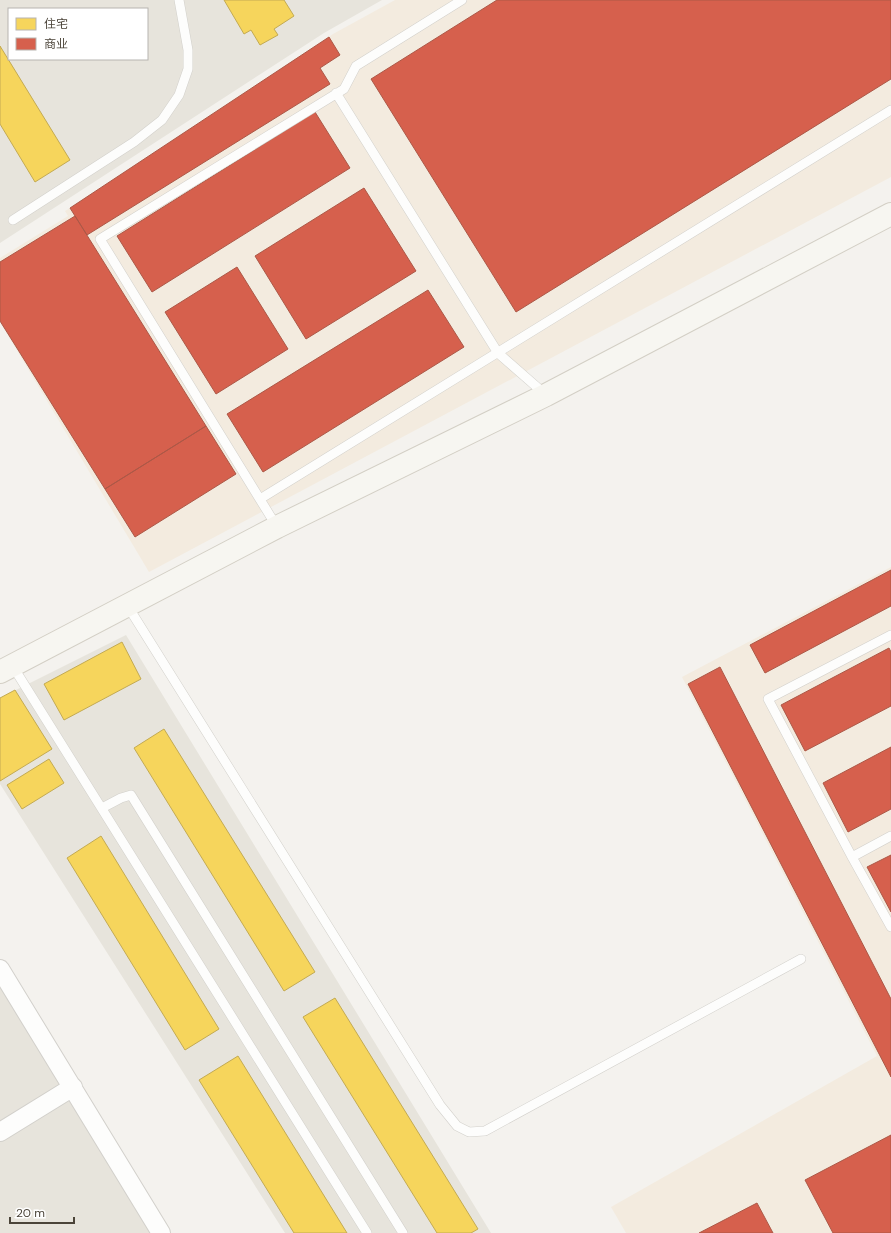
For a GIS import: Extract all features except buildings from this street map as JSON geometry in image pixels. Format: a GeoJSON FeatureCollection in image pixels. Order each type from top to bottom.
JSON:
{"type":"FeatureCollection","features":[{"type":"Feature","properties":{"kind":"street"},"geometry":{"type":"LineString","coordinates":[[6,668],[277,527],[546,395],[891,214]]}},
{"type":"Feature","properties":{"kind":"street"},"geometry":{"type":"LineString","coordinates":[[0,969],[161,1233]]}},
{"type":"Feature","properties":{"kind":"street"},"geometry":{"type":"LineString","coordinates":[[0,1132],[73,1087]]}},
{"type":"Feature","properties":{"kind":"lane"},"geometry":{"type":"LineString","coordinates":[[13,220],[134,142],[162,120],[179,96],[188,69],[188,50],[179,0]]}},
{"type":"Feature","properties":{"kind":"lane"},"geometry":{"type":"LineString","coordinates":[[277,527],[100,239],[344,89],[356,66],[462,0]]}},
{"type":"Feature","properties":{"kind":"lane"},"geometry":{"type":"LineString","coordinates":[[336,93],[498,353],[546,395]]}},
{"type":"Feature","properties":{"kind":"lane"},"geometry":{"type":"LineString","coordinates":[[260,499],[891,110]]}},
{"type":"Feature","properties":{"kind":"lane"},"geometry":{"type":"LineString","coordinates":[[128,605],[440,1105],[457,1126],[469,1132],[485,1131],[801,959]]}},
{"type":"Feature","properties":{"kind":"lane"},"geometry":{"type":"LineString","coordinates":[[891,635],[768,699],[891,927]]}},
{"type":"Feature","properties":{"kind":"lane"},"geometry":{"type":"LineString","coordinates":[[6,668],[102,808],[367,1233]]}},
{"type":"Feature","properties":{"kind":"lane"},"geometry":{"type":"LineString","coordinates":[[102,808],[130,795],[403,1233]]}},
{"type":"Feature","properties":{"kind":"lane"},"geometry":{"type":"LineString","coordinates":[[852,857],[891,836]]}},
{"type":"Feature","properties":{"kind":"shaded area"},"geometry":{"type":"Polygon","coordinates":[[[0,0],[382,0],[324,33],[0,243],[0,0]]]}},
{"type":"Feature","properties":{"kind":"shaded area"},"geometry":{"type":"Polygon","coordinates":[[[395,0],[891,0],[891,177],[149,572],[0,322],[0,258],[68,216],[65,211],[333,34],[395,0]]]}},
{"type":"Feature","properties":{"kind":"shaded area"},"geometry":{"type":"Polygon","coordinates":[[[891,567],[891,1233],[626,1233],[611,1207],[877,1056],[682,677],[891,567]]]}},
{"type":"Feature","properties":{"kind":"shaded area"},"geometry":{"type":"Polygon","coordinates":[[[126,635],[491,1233],[285,1233],[0,784],[0,698],[126,635]]]}},
{"type":"Feature","properties":{"kind":"shaded area"},"geometry":{"type":"Polygon","coordinates":[[[0,982],[153,1233],[0,1233],[0,982]]]}}]}
